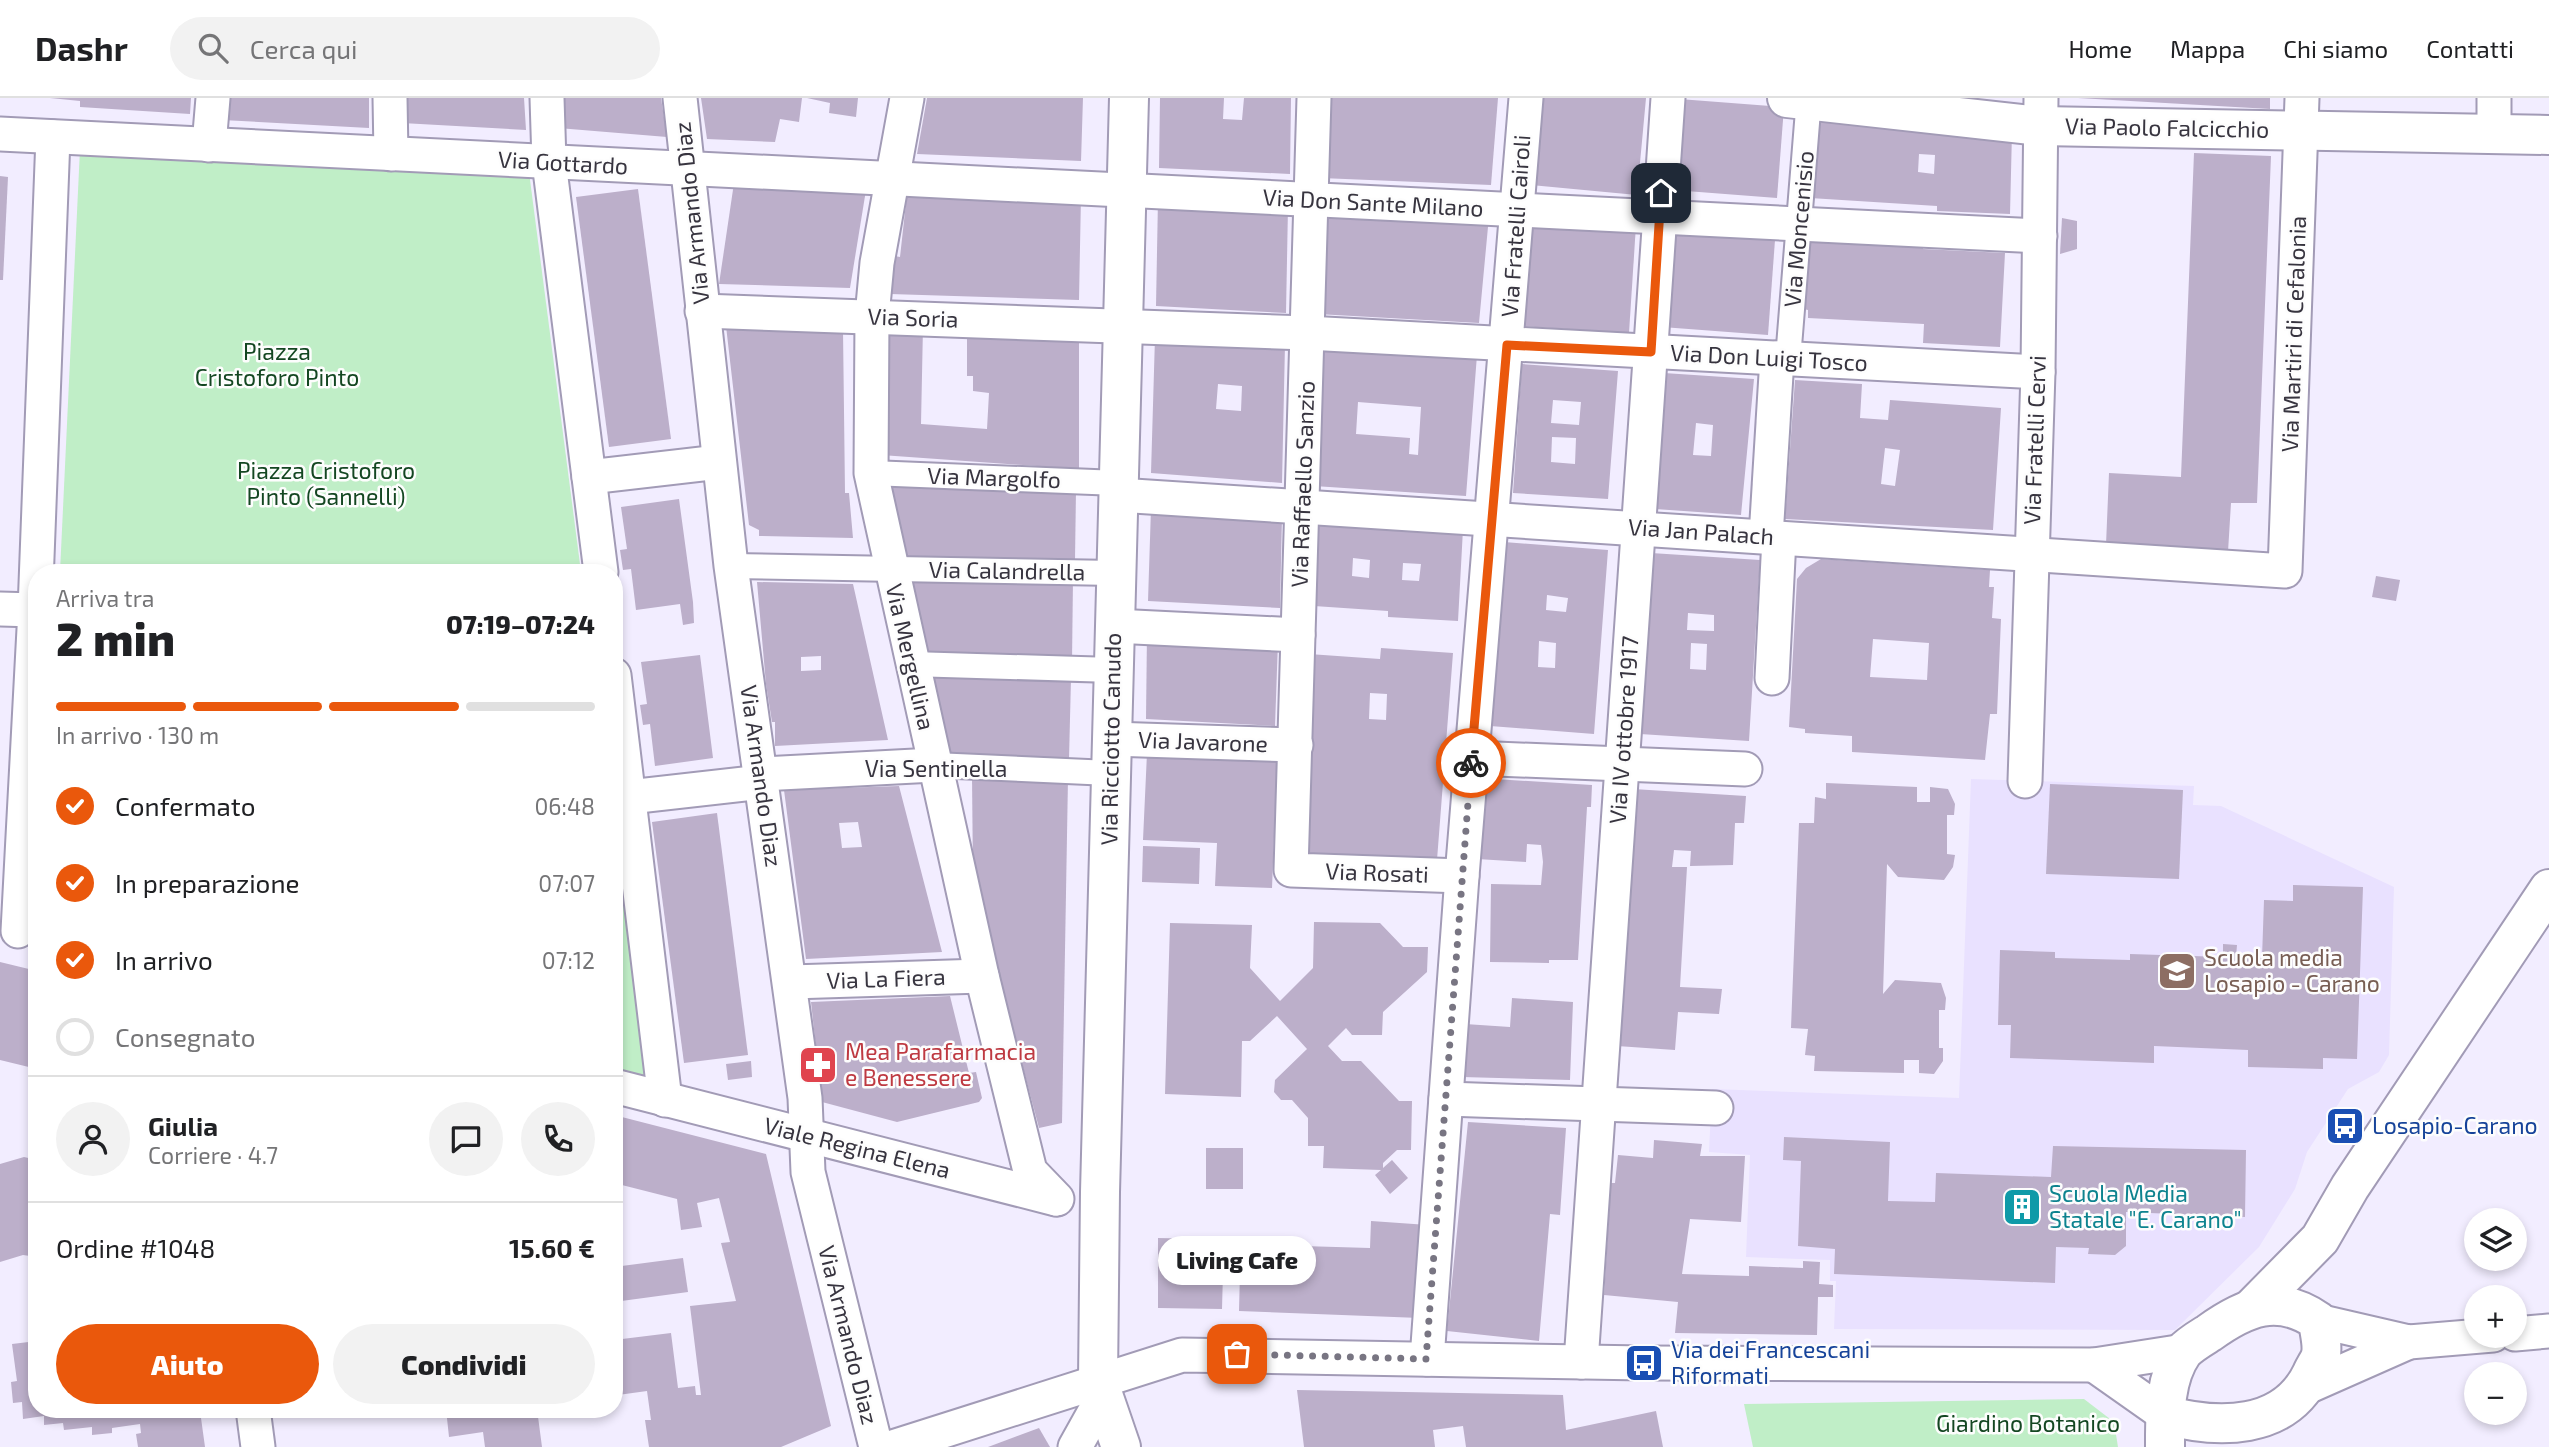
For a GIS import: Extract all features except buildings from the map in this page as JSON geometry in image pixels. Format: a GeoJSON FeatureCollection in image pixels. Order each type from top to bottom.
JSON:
{"type":"FeatureCollection","features":[{"type":"Feature","properties":{"kind":"main road","name":"Via Ricciotto Canudo"},"geometry":{"type":"LineString","coordinates":[[1121,1447],[1101,1387],[1100,1192],[1129,98]]}},
{"type":"Feature","properties":{"kind":"main road","name":"Via Paolo Falcicchio"},"geometry":{"type":"LineString","coordinates":[[1802,99],[2041,112],[2494,116],[2549,135]]}},
{"type":"Feature","properties":{"kind":"main road"},"geometry":{"type":"LineString","coordinates":[[2252,1308],[2320,1239],[2350,1187],[2549,889]]}},
{"type":"Feature","properties":{"kind":"main road"},"geometry":{"type":"LineString","coordinates":[[2207,1447],[2250,1422],[2285,1408],[2305,1388],[2321,1354],[2312,1317],[2320,1239]]}},
{"type":"Feature","properties":{"kind":"main road"},"geometry":{"type":"LineString","coordinates":[[2250,1422],[2198,1424],[2165,1431],[2170,1383],[2184,1351],[2236,1313],[2252,1308],[2280,1306],[2312,1317]]}},
{"type":"Feature","properties":{"kind":"street"},"geometry":{"type":"LineString","coordinates":[[209,145],[214,98]]}},
{"type":"Feature","properties":{"kind":"street"},"geometry":{"type":"LineString","coordinates":[[390,98],[391,154]]}},
{"type":"Feature","properties":{"kind":"street"},"geometry":{"type":"LineString","coordinates":[[547,98],[549,162],[600,564]]}},
{"type":"Feature","properties":{"kind":"street","name":"Via Armando Diaz"},"geometry":{"type":"LineString","coordinates":[[680,98],[690,169],[702,311],[731,566],[790,982],[807,1134],[808,1171],[876,1447]]}},
{"type":"Feature","properties":{"kind":"street","name":"Via Mergellina"},"geometry":{"type":"LineString","coordinates":[[906,98],[891,179],[872,316],[871,473],[890,569],[982,976],[1030,1171],[1057,1199]]}},
{"type":"Feature","properties":{"kind":"street","name":"Via Raffaello Sanzio"},"geometry":{"type":"LineString","coordinates":[[1291,870],[1314,98]]}},
{"type":"Feature","properties":{"kind":"street","name":"Via Fratelli Cairoli"},"geometry":{"type":"LineString","coordinates":[[1426,1359],[1462,876],[1526,98]]}},
{"type":"Feature","properties":{"kind":"street","name":"Via IV ottobre 1917"},"geometry":{"type":"LineString","coordinates":[[1581,1362],[1668,98]]}},
{"type":"Feature","properties":{"kind":"street","name":"Via Moncenisio"},"geometry":{"type":"LineString","coordinates":[[1772,678],[1773,537],[1783,359],[1798,224],[1802,99]]}},
{"type":"Feature","properties":{"kind":"street","name":"Via Fratelli Cervi"},"geometry":{"type":"LineString","coordinates":[[2025,781],[2038,373],[2041,112]]}},
{"type":"Feature","properties":{"kind":"street","name":"Via Martiri di Cefalonia"},"geometry":{"type":"LineString","coordinates":[[2285,571],[2302,114]]}},
{"type":"Feature","properties":{"kind":"street","name":"Via Gottardo"},"geometry":{"type":"LineString","coordinates":[[0,135],[1126,190]]}},
{"type":"Feature","properties":{"kind":"street"},"geometry":{"type":"LineString","coordinates":[[37,564],[53,137]]}},
{"type":"Feature","properties":{"kind":"street","name":"Via Don Sante Milano"},"geometry":{"type":"LineString","coordinates":[[1126,190],[2040,236]]}},
{"type":"Feature","properties":{"kind":"street","name":"Via Soria"},"geometry":{"type":"LineString","coordinates":[[702,311],[1123,326]]}},
{"type":"Feature","properties":{"kind":"street","name":"Via Don Luigi Tosco"},"geometry":{"type":"LineString","coordinates":[[1123,326],[2038,373]]}},
{"type":"Feature","properties":{"kind":"street"},"geometry":{"type":"LineString","coordinates":[[589,477],[719,462]]}},
{"type":"Feature","properties":{"kind":"street","name":"Via Margolfo"},"geometry":{"type":"LineString","coordinates":[[871,473],[1118,489]]}},
{"type":"Feature","properties":{"kind":"street","name":"Via Jan Palach"},"geometry":{"type":"LineString","coordinates":[[1118,489],[1303,506],[2285,571]]}},
{"type":"Feature","properties":{"kind":"street","name":"Via Calandrella"},"geometry":{"type":"LineString","coordinates":[[731,566],[1115,573]]}},
{"type":"Feature","properties":{"kind":"street"},"geometry":{"type":"LineString","coordinates":[[0,609],[28,610]]}},
{"type":"Feature","properties":{"kind":"street"},"geometry":{"type":"LineString","coordinates":[[1114,626],[1298,635]]}},
{"type":"Feature","properties":{"kind":"street"},"geometry":{"type":"LineString","coordinates":[[911,664],[1113,670]]}},
{"type":"Feature","properties":{"kind":"street"},"geometry":{"type":"LineString","coordinates":[[18,931],[28,742]]}},
{"type":"Feature","properties":{"kind":"street","name":"Via Javarone"},"geometry":{"type":"LineString","coordinates":[[1110,756],[1296,745]]}},
{"type":"Feature","properties":{"kind":"street"},"geometry":{"type":"LineString","coordinates":[[623,748],[665,1100]]}},
{"type":"Feature","properties":{"kind":"street","name":"Via Sentinella"},"geometry":{"type":"LineString","coordinates":[[629,797],[762,778],[934,765],[1110,756]]}},
{"type":"Feature","properties":{"kind":"street"},"geometry":{"type":"LineString","coordinates":[[1472,758],[1745,769]]}},
{"type":"Feature","properties":{"kind":"street","name":"Via Rosati"},"geometry":{"type":"LineString","coordinates":[[1291,870],[1462,876]]}},
{"type":"Feature","properties":{"kind":"street","name":"Via La Fiera"},"geometry":{"type":"LineString","coordinates":[[790,982],[982,976]]}},
{"type":"Feature","properties":{"kind":"street","name":"Viale Regina Elena"},"geometry":{"type":"LineString","coordinates":[[623,1088],[1057,1199],[1100,1192]]}},
{"type":"Feature","properties":{"kind":"street"},"geometry":{"type":"LineString","coordinates":[[1446,1099],[1716,1108]]}},
{"type":"Feature","properties":{"kind":"street"},"geometry":{"type":"LineString","coordinates":[[2312,1317],[2409,1342]]}},
{"type":"Feature","properties":{"kind":"street"},"geometry":{"type":"LineString","coordinates":[[2527,1333],[2549,1331]]}},
{"type":"Feature","properties":{"kind":"street"},"geometry":{"type":"LineString","coordinates":[[2305,1388],[2409,1342],[2464,1337]]}},
{"type":"Feature","properties":{"kind":"street"},"geometry":{"type":"LineString","coordinates":[[893,1447],[1101,1387],[1153,1362],[1209,1353],[1581,1362],[2094,1365],[2184,1351]]}},
{"type":"Feature","properties":{"kind":"street"},"geometry":{"type":"LineString","coordinates":[[2094,1365],[2165,1431]]}},
{"type":"Feature","properties":{"kind":"street"},"geometry":{"type":"LineString","coordinates":[[1075,1447],[1101,1387]]}},
{"type":"Feature","properties":{"kind":"street"},"geometry":{"type":"LineString","coordinates":[[254,1418],[258,1447]]}},
{"type":"Feature","properties":{"kind":"shaded area","name":"Scuola media Losapio - Carano"},"geometry":{"type":"Polygon","coordinates":[[[1971,779],[2194,786],[2193,805],[2221,806],[2394,887],[2389,1055],[2379,1072],[2348,1089],[2307,1152],[2295,1189],[2259,1247],[2175,1330],[1834,1329],[1836,1281],[1830,1281],[1830,1260],[1746,1257],[1750,1155],[1709,1152],[1712,1089],[1959,1098],[1971,779]]]}},
{"type":"Feature","properties":{"kind":"green space","name":"Piazza Cristoforo Pinto"},"geometry":{"type":"Polygon","coordinates":[[[80,149],[529,172],[580,564],[60,564],[80,149]]]}},
{"type":"Feature","properties":{"kind":"green space"},"geometry":{"type":"Polygon","coordinates":[[[623,893],[647,1076],[623,1070],[623,893]]]}},
{"type":"Feature","properties":{"kind":"green space","name":"Giardino Botanico"},"geometry":{"type":"Polygon","coordinates":[[[2084,1399],[2114,1422],[2118,1447],[1753,1447],[1744,1404],[2084,1399]]]}},
{"type":"Feature","properties":{"kind":"way so far"},"geometry":{"type":"LineString","coordinates":[[1237,1354],[1426,1359],[1471,763]]}},
{"type":"Feature","properties":{"kind":"place","name":"Scuola media Losapio - Carano"},"geometry":{"type":"Point","coordinates":[2177,971]}},
{"type":"Feature","properties":{"kind":"place","name":"Mea Parafarmacia e Benessere"},"geometry":{"type":"Point","coordinates":[818,1065]}},
{"type":"Feature","properties":{"kind":"place","name":"Losapio-Carano"},"geometry":{"type":"Point","coordinates":[2345,1126]}},
{"type":"Feature","properties":{"kind":"place","name":"Scuola Media Statale \"E. Carano\""},"geometry":{"type":"Point","coordinates":[2022,1207]}},
{"type":"Feature","properties":{"kind":"place","name":"Living Cafe"},"geometry":{"type":"Point","coordinates":[1237,1354]}},
{"type":"Feature","properties":{"kind":"place","name":"Via dei Francescani Riformati"},"geometry":{"type":"Point","coordinates":[1644,1363]}},
{"type":"Feature","properties":{"kind":"route"},"geometry":{"type":"LineString","coordinates":[[1471,763],[1507,345],[1651,352],[1661,193]]}},
{"type":"Feature","properties":{"kind":"park label","name":"Piazza Cristoforo Pinto (Sannelli)"},"geometry":{"type":"Point","coordinates":[326,484]}}]}
